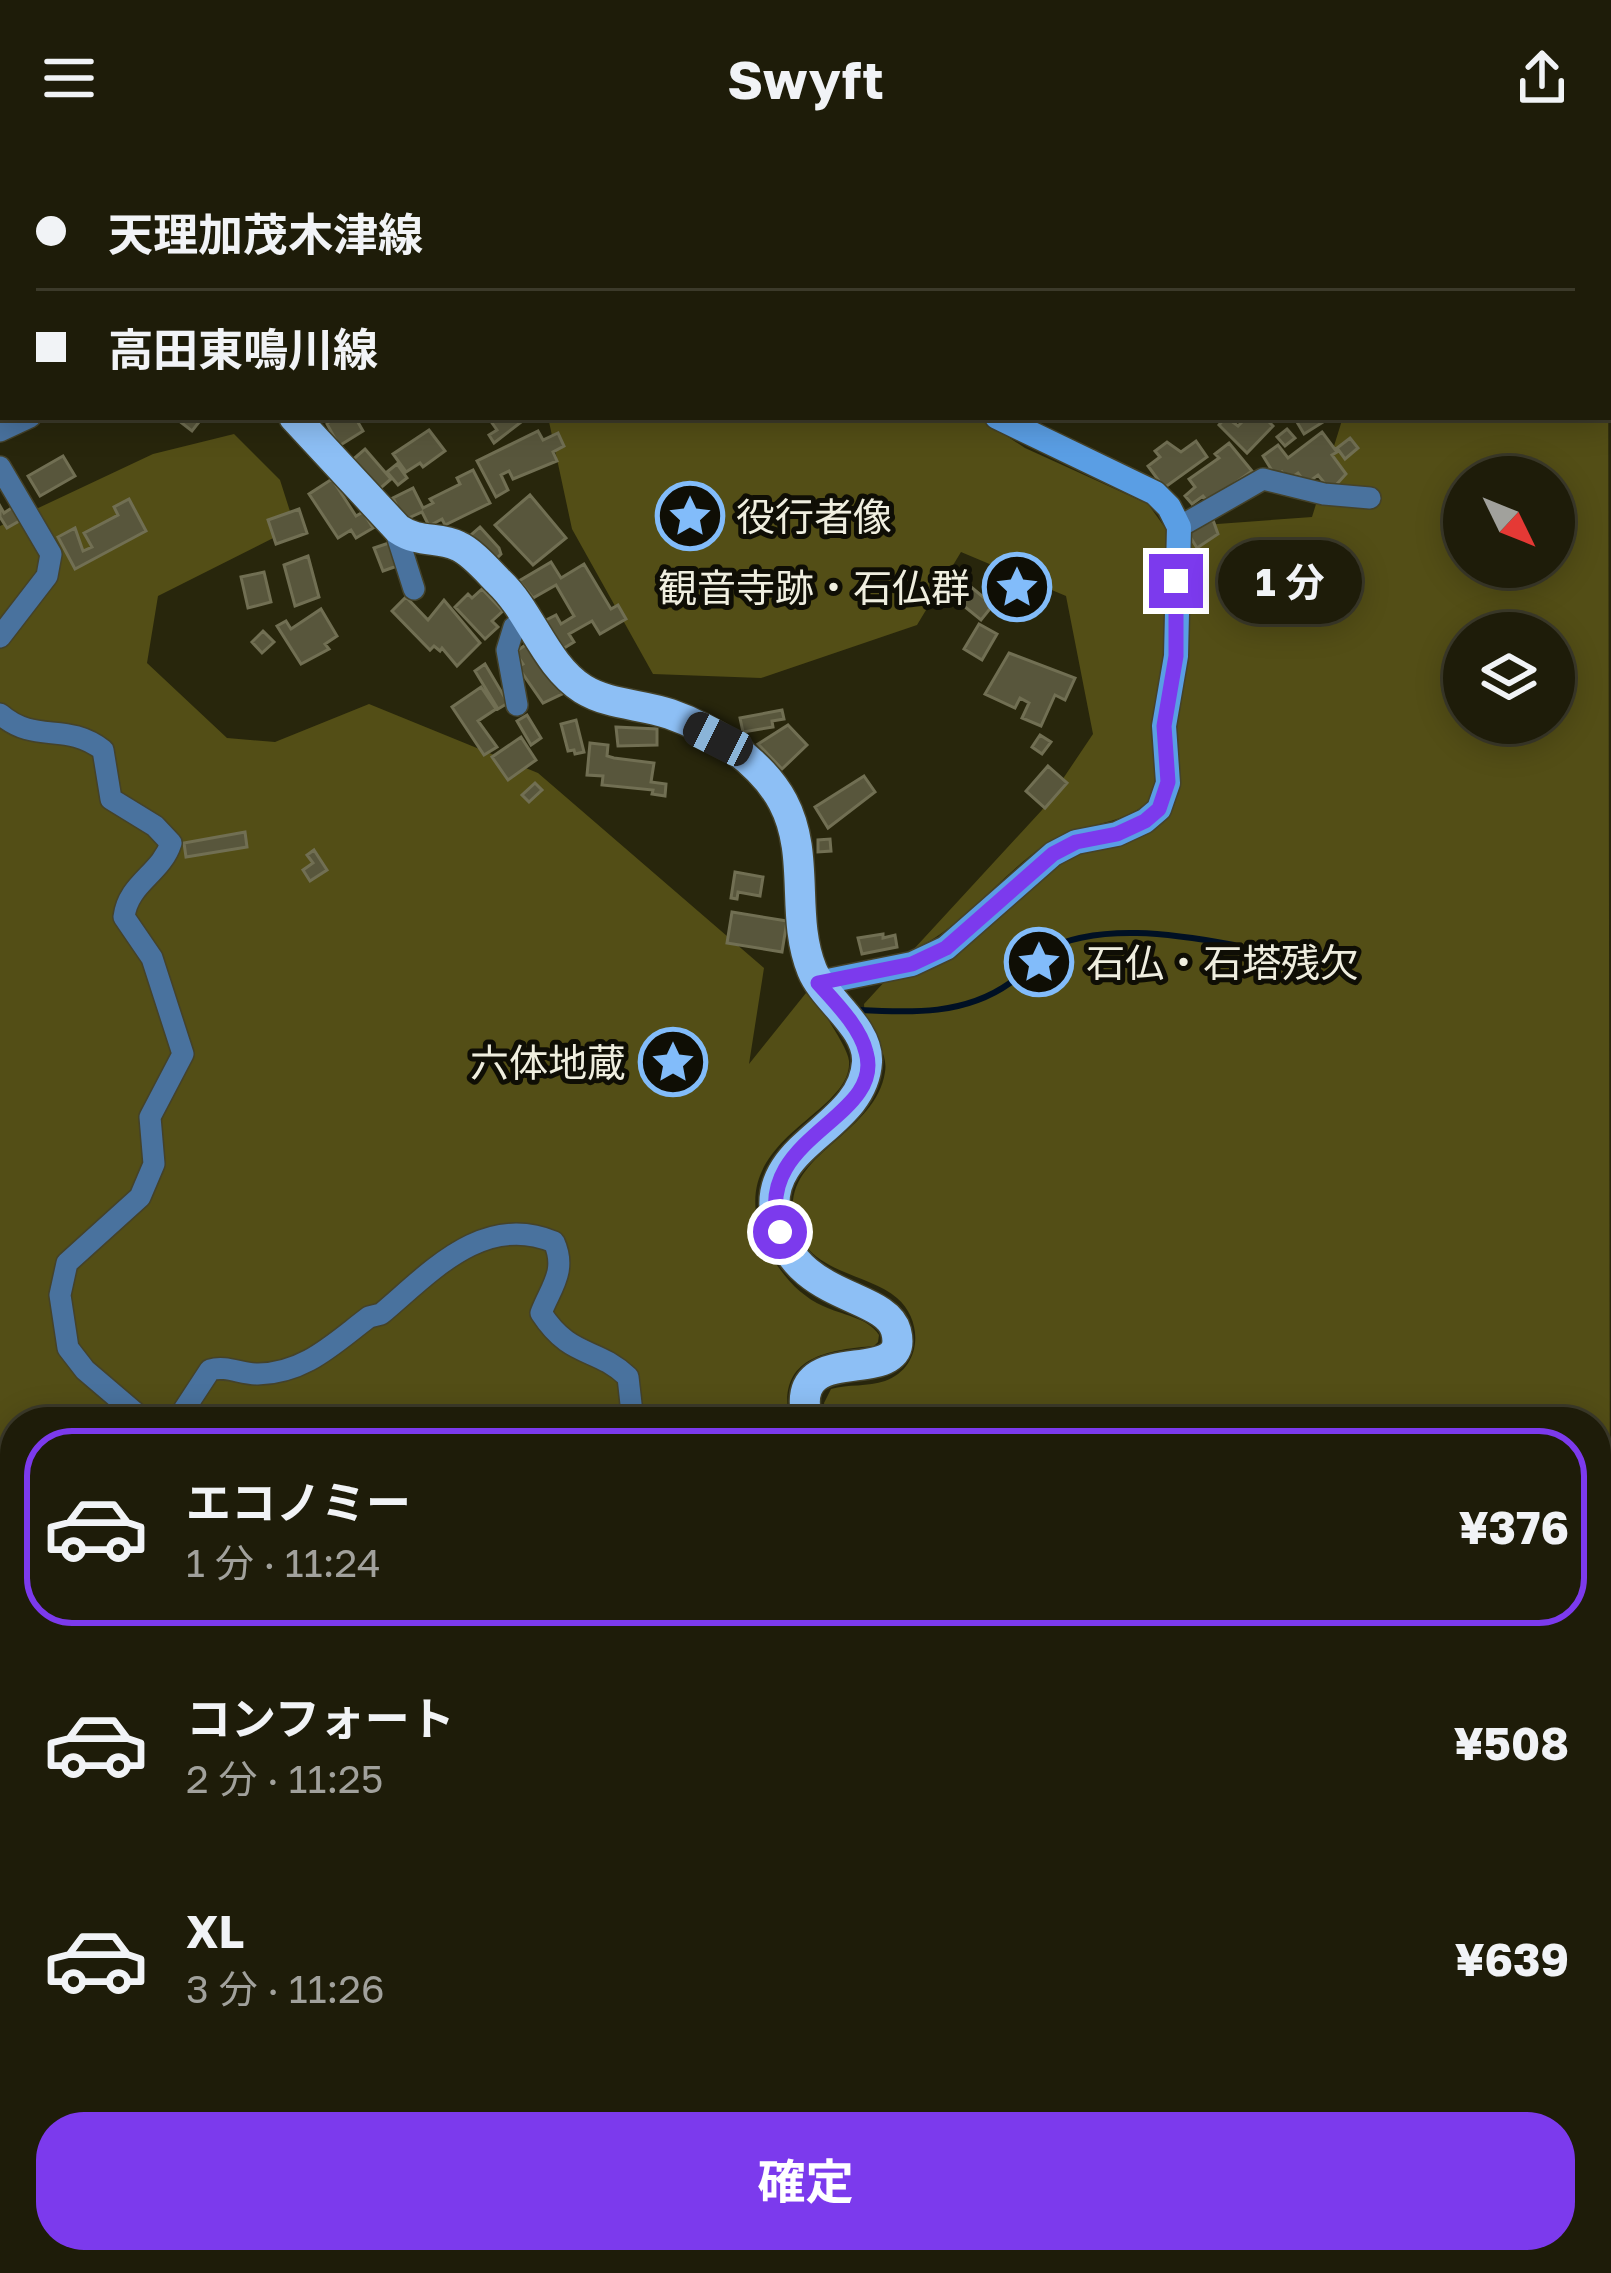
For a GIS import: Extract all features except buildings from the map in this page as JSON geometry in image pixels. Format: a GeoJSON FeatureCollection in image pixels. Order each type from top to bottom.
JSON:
{"type":"FeatureCollection","features":[{"type":"Feature","properties":{"kind":"main road"},"geometry":{"type":"LineString","coordinates":[[297,420],[394,526],[413,539],[458,545],[502,584],[530,617],[561,669],[581,688],[608,700],[671,714],[718,739],[757,768],[780,797],[795,829],[803,943],[818,983],[859,1035],[867,1054],[866,1072],[854,1098],[786,1163],[775,1192],[776,1220],[802,1268],[833,1292],[879,1309],[894,1325],[897,1336],[894,1350],[880,1363],[828,1369],[812,1381],[805,1407]]}},
{"type":"Feature","properties":{"kind":"main road"},"geometry":{"type":"LineString","coordinates":[[818,983],[912,964],[946,948],[1053,854],[1145,821],[1159,809],[1168,782],[1164,726],[1176,656],[1179,527],[1169,507],[1155,494],[1003,420]]}},
{"type":"Feature","properties":{"kind":"street"},"geometry":{"type":"LineString","coordinates":[[0,467],[51,554],[47,577],[0,637]]}},
{"type":"Feature","properties":{"kind":"street"},"geometry":{"type":"LineString","coordinates":[[1179,527],[1264,478],[1324,494],[1370,498]]}},
{"type":"Feature","properties":{"kind":"street"},"geometry":{"type":"LineString","coordinates":[[394,526],[414,589]]}},
{"type":"Feature","properties":{"kind":"street"},"geometry":{"type":"LineString","coordinates":[[517,705],[507,650],[514,627],[530,617]]}},
{"type":"Feature","properties":{"kind":"street"},"geometry":{"type":"LineString","coordinates":[[0,714],[28,733],[54,731],[86,737],[103,750],[111,799],[155,826],[171,843],[166,859],[126,900],[124,917],[152,958],[184,1054],[150,1117],[154,1164],[140,1198],[68,1263],[59,1307],[68,1348],[85,1370],[128,1407]]}},
{"type":"Feature","properties":{"kind":"street"},"geometry":{"type":"LineString","coordinates":[[186,1407],[210,1370],[280,1374],[304,1366],[369,1317],[381,1314],[457,1248],[529,1233],[554,1242],[561,1264],[541,1313],[564,1343],[615,1365],[628,1377],[631,1407]]}},
{"type":"Feature","properties":{"kind":"shaded area"},"geometry":{"type":"Polygon","coordinates":[[[549,420],[983,420],[1025,448],[1148,504],[1166,529],[1164,654],[1151,725],[1155,782],[1149,801],[1125,816],[1046,844],[949,928],[913,950],[1042,810],[1093,734],[1066,596],[961,552],[917,625],[761,678],[653,674],[572,529],[549,420]]]}},
{"type":"Feature","properties":{"kind":"shaded area"},"geometry":{"type":"Polygon","coordinates":[[[1342,420],[1608,420],[1610,1407],[825,1407],[831,1389],[878,1383],[897,1375],[915,1343],[912,1319],[897,1298],[817,1257],[796,1228],[793,1205],[806,1170],[867,1110],[885,1072],[864,1004],[886,980],[1059,863],[1151,831],[1174,805],[1179,783],[1175,726],[1190,526],[1312,517],[1342,420]]]}},
{"type":"Feature","properties":{"kind":"shaded area"},"geometry":{"type":"Polygon","coordinates":[[[234,434],[280,480],[295,527],[158,596],[147,663],[227,738],[275,742],[369,704],[538,773],[764,968],[749,1064],[810,988],[849,1061],[844,1081],[831,1098],[771,1155],[758,1180],[756,1210],[767,1247],[790,1281],[814,1301],[868,1324],[879,1335],[874,1346],[838,1351],[808,1362],[790,1384],[788,1407],[0,1407],[0,526],[153,454],[234,434]]]}},
{"type":"Feature","properties":{"kind":"waterway"},"geometry":{"type":"LineString","coordinates":[[859,1010],[918,1011],[975,1001],[1010,983],[1043,951],[1088,936],[1162,934],[1234,945]]}},
{"type":"Feature","properties":{"kind":"place","name":"役行者像"},"geometry":{"type":"Point","coordinates":[690,516]}},
{"type":"Feature","properties":{"kind":"place","name":"観音寺跡・石仏群"},"geometry":{"type":"Point","coordinates":[1017,587]}},
{"type":"Feature","properties":{"kind":"place","name":"石仏・石塔残欠"},"geometry":{"type":"Point","coordinates":[1039,962]}},
{"type":"Feature","properties":{"kind":"place","name":"六体地蔵"},"geometry":{"type":"Point","coordinates":[673,1062]}},
{"type":"Feature","properties":{"kind":"route"},"geometry":{"type":"LineString","coordinates":[[780,1232],[775,1192],[786,1163],[854,1098],[867,1063],[859,1035],[818,983],[912,964],[946,948],[1053,854],[1145,821],[1164,801],[1168,782],[1164,726],[1176,656],[1176,581]]}}]}
